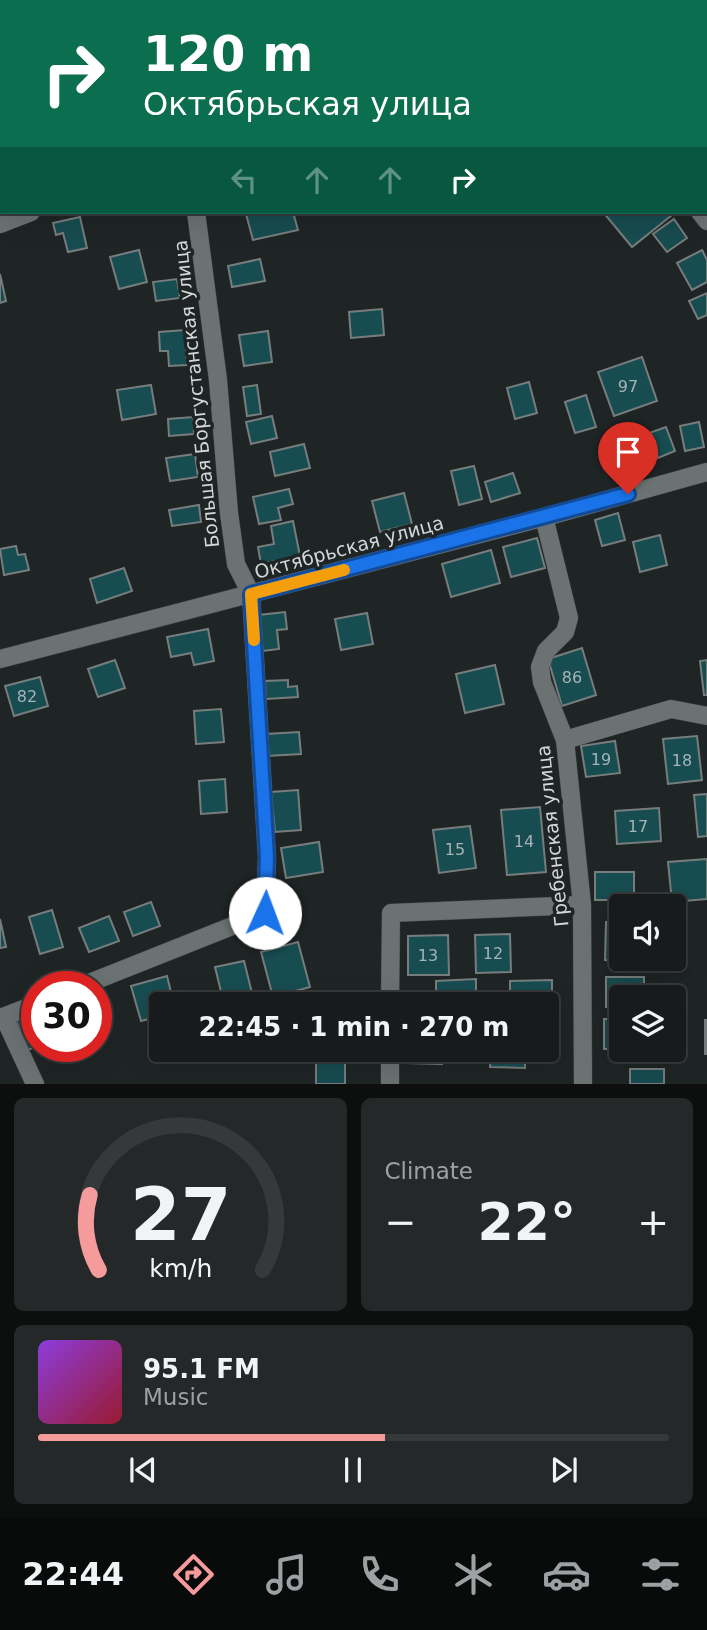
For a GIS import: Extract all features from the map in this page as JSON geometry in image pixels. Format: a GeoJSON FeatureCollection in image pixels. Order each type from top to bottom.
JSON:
{"type":"FeatureCollection","features":[{"type":"Feature","properties":{"kind":"street"},"geometry":{"type":"LineString","coordinates":[[0,224],[26,214]]}},
{"type":"Feature","properties":{"kind":"street","name":"Большая Боргустанская улица"},"geometry":{"type":"LineString","coordinates":[[112,974],[265,913],[267,857],[251,594],[236,564],[218,380],[196,214]]}},
{"type":"Feature","properties":{"kind":"street","name":"Октябрьская улица"},"geometry":{"type":"LineString","coordinates":[[0,659],[707,472]]}},
{"type":"Feature","properties":{"kind":"street","name":"Гребенская улица"},"geometry":{"type":"LineString","coordinates":[[544,517],[569,618],[565,632],[547,651],[540,667],[542,682],[565,740],[582,905],[583,1084]]}},
{"type":"Feature","properties":{"kind":"street"},"geometry":{"type":"LineString","coordinates":[[565,740],[671,709],[707,716]]}},
{"type":"Feature","properties":{"kind":"street"},"geometry":{"type":"LineString","coordinates":[[390,992],[391,913],[582,905]]}},
{"type":"Feature","properties":{"kind":"street"},"geometry":{"type":"LineString","coordinates":[[21,1010],[2,1018],[35,1084]]}},
{"type":"Feature","properties":{"kind":"street"},"geometry":{"type":"LineString","coordinates":[[390,1062],[390,1084]]}},
{"type":"Feature","properties":{"kind":"building"},"geometry":{"type":"Polygon","coordinates":[[[246,214],[294,214],[298,230],[253,240],[246,214]]]}},
{"type":"Feature","properties":{"kind":"building"},"geometry":{"type":"Polygon","coordinates":[[[605,214],[671,214],[672,215],[632,247],[605,214]]]}},
{"type":"Feature","properties":{"kind":"building"},"geometry":{"type":"Polygon","coordinates":[[[80,217],[87,248],[68,252],[63,233],[56,235],[53,223],[80,217]]]}},
{"type":"Feature","properties":{"kind":"building"},"geometry":{"type":"Polygon","coordinates":[[[674,219],[687,238],[667,252],[653,234],[674,219]]]}},
{"type":"Feature","properties":{"kind":"building"},"geometry":{"type":"Polygon","coordinates":[[[139,250],[147,282],[119,289],[110,257],[139,250]]]}},
{"type":"Feature","properties":{"kind":"building"},"geometry":{"type":"Polygon","coordinates":[[[702,250],[707,260],[707,282],[692,290],[677,263],[702,250]]]}},
{"type":"Feature","properties":{"kind":"building"},"geometry":{"type":"Polygon","coordinates":[[[260,259],[265,281],[232,287],[228,266],[260,259]]]}},
{"type":"Feature","properties":{"kind":"building"},"geometry":{"type":"Polygon","coordinates":[[[0,274],[6,301],[0,303],[0,274]]]}},
{"type":"Feature","properties":{"kind":"building"},"geometry":{"type":"Polygon","coordinates":[[[177,279],[180,298],[156,301],[153,282],[177,279]]]}},
{"type":"Feature","properties":{"kind":"building"},"geometry":{"type":"Polygon","coordinates":[[[707,293],[707,315],[698,319],[689,301],[707,293]]]}},
{"type":"Feature","properties":{"kind":"building"},"geometry":{"type":"Polygon","coordinates":[[[382,309],[384,335],[351,338],[349,312],[382,309]]]}},
{"type":"Feature","properties":{"kind":"building"},"geometry":{"type":"Polygon","coordinates":[[[185,330],[187,365],[169,366],[168,351],[160,351],[159,332],[185,330]]]}},
{"type":"Feature","properties":{"kind":"building"},"geometry":{"type":"Polygon","coordinates":[[[268,331],[272,362],[244,366],[239,335],[268,331]]]}},
{"type":"Feature","properties":{"kind":"building"},"geometry":{"type":"Polygon","coordinates":[[[642,357],[657,401],[614,416],[598,372],[642,357]]]}},
{"type":"Feature","properties":{"kind":"building"},"geometry":{"type":"Polygon","coordinates":[[[529,382],[537,413],[515,419],[507,388],[529,382]]]}},
{"type":"Feature","properties":{"kind":"building"},"geometry":{"type":"Polygon","coordinates":[[[151,385],[156,414],[122,420],[117,390],[151,385]]]}},
{"type":"Feature","properties":{"kind":"building"},"geometry":{"type":"Polygon","coordinates":[[[257,385],[261,414],[247,416],[243,387],[257,385]]]}},
{"type":"Feature","properties":{"kind":"building"},"geometry":{"type":"Polygon","coordinates":[[[586,395],[596,427],[575,433],[565,402],[586,395]]]}},
{"type":"Feature","properties":{"kind":"building"},"geometry":{"type":"Polygon","coordinates":[[[272,416],[277,438],[251,444],[246,422],[272,416]]]}},
{"type":"Feature","properties":{"kind":"building"},"geometry":{"type":"Polygon","coordinates":[[[193,417],[194,434],[169,436],[168,419],[193,417]]]}},
{"type":"Feature","properties":{"kind":"building"},"geometry":{"type":"Polygon","coordinates":[[[699,422],[704,447],[685,451],[680,426],[699,422]]]}},
{"type":"Feature","properties":{"kind":"building"},"geometry":{"type":"Polygon","coordinates":[[[666,427],[675,451],[658,458],[649,433],[666,427]]]}},
{"type":"Feature","properties":{"kind":"building"},"geometry":{"type":"Polygon","coordinates":[[[304,444],[310,468],[275,476],[270,452],[304,444]]]}},
{"type":"Feature","properties":{"kind":"building"},"geometry":{"type":"Polygon","coordinates":[[[195,454],[198,477],[170,481],[166,458],[195,454]]]}},
{"type":"Feature","properties":{"kind":"building"},"geometry":{"type":"Polygon","coordinates":[[[474,466],[482,499],[459,505],[451,471],[474,466]]]}},
{"type":"Feature","properties":{"kind":"building"},"geometry":{"type":"Polygon","coordinates":[[[513,473],[520,493],[491,502],[485,482],[513,473]]]}},
{"type":"Feature","properties":{"kind":"building"},"geometry":{"type":"Polygon","coordinates":[[[289,489],[293,504],[278,508],[281,520],[259,524],[253,497],[289,489]]]}},
{"type":"Feature","properties":{"kind":"building"},"geometry":{"type":"Polygon","coordinates":[[[404,493],[412,524],[380,532],[372,501],[404,493]]]}},
{"type":"Feature","properties":{"kind":"building"},"geometry":{"type":"Polygon","coordinates":[[[199,505],[201,522],[172,526],[169,510],[199,505]]]}},
{"type":"Feature","properties":{"kind":"building"},"geometry":{"type":"Polygon","coordinates":[[[618,513],[625,540],[602,546],[595,520],[618,513]]]}},
{"type":"Feature","properties":{"kind":"building"},"geometry":{"type":"Polygon","coordinates":[[[293,521],[300,556],[261,564],[258,547],[274,544],[271,526],[293,521]]]}},
{"type":"Feature","properties":{"kind":"building"},"geometry":{"type":"Polygon","coordinates":[[[660,535],[667,565],[640,572],[633,542],[660,535]]]}},
{"type":"Feature","properties":{"kind":"building"},"geometry":{"type":"Polygon","coordinates":[[[537,538],[545,568],[511,577],[503,547],[537,538]]]}},
{"type":"Feature","properties":{"kind":"building"},"geometry":{"type":"Polygon","coordinates":[[[16,546],[18,555],[25,554],[29,570],[4,575],[0,549],[16,546]]]}},
{"type":"Feature","properties":{"kind":"building"},"geometry":{"type":"Polygon","coordinates":[[[491,550],[500,583],[451,597],[442,564],[491,550]]]}},
{"type":"Feature","properties":{"kind":"building"},"geometry":{"type":"Polygon","coordinates":[[[124,568],[132,591],[97,603],[90,579],[124,568]]]}},
{"type":"Feature","properties":{"kind":"building"},"geometry":{"type":"Polygon","coordinates":[[[285,612],[287,629],[277,630],[279,649],[263,651],[259,615],[285,612]]]}},
{"type":"Feature","properties":{"kind":"building"},"geometry":{"type":"Polygon","coordinates":[[[367,613],[373,644],[341,650],[335,619],[367,613]]]}},
{"type":"Feature","properties":{"kind":"building"},"geometry":{"type":"Polygon","coordinates":[[[208,629],[214,661],[194,665],[191,653],[171,657],[167,637],[208,629]]]}},
{"type":"Feature","properties":{"kind":"building"},"geometry":{"type":"Polygon","coordinates":[[[582,648],[596,695],[562,706],[548,659],[582,648]]]}},
{"type":"Feature","properties":{"kind":"building"},"geometry":{"type":"Polygon","coordinates":[[[115,660],[125,688],[98,697],[88,669],[115,660]]]}},
{"type":"Feature","properties":{"kind":"building"},"geometry":{"type":"Polygon","coordinates":[[[707,660],[707,695],[704,695],[700,661],[707,660]]]}},
{"type":"Feature","properties":{"kind":"building"},"geometry":{"type":"Polygon","coordinates":[[[495,665],[504,704],[465,713],[456,674],[495,665]]]}},
{"type":"Feature","properties":{"kind":"building"},"geometry":{"type":"Polygon","coordinates":[[[40,677],[48,706],[14,716],[5,686],[40,677]]]}},
{"type":"Feature","properties":{"kind":"building"},"geometry":{"type":"Polygon","coordinates":[[[288,680],[288,687],[297,686],[298,697],[266,699],[265,681],[288,680]]]}},
{"type":"Feature","properties":{"kind":"building"},"geometry":{"type":"Polygon","coordinates":[[[221,709],[224,742],[196,744],[194,711],[221,709]]]}},
{"type":"Feature","properties":{"kind":"building"},"geometry":{"type":"Polygon","coordinates":[[[299,732],[301,754],[267,756],[266,734],[299,732]]]}},
{"type":"Feature","properties":{"kind":"building"},"geometry":{"type":"Polygon","coordinates":[[[697,736],[702,780],[668,784],[663,739],[697,736]]]}},
{"type":"Feature","properties":{"kind":"building"},"geometry":{"type":"Polygon","coordinates":[[[615,741],[620,773],[586,777],[581,746],[615,741]]]}},
{"type":"Feature","properties":{"kind":"building"},"geometry":{"type":"Polygon","coordinates":[[[225,779],[227,812],[201,814],[199,781],[225,779]]]}},
{"type":"Feature","properties":{"kind":"building"},"geometry":{"type":"Polygon","coordinates":[[[298,790],[301,830],[275,832],[271,792],[298,790]]]}},
{"type":"Feature","properties":{"kind":"building"},"geometry":{"type":"Polygon","coordinates":[[[707,794],[707,836],[698,837],[694,795],[707,794]]]}},
{"type":"Feature","properties":{"kind":"building"},"geometry":{"type":"Polygon","coordinates":[[[540,807],[546,872],[507,875],[501,810],[540,807]]]}},
{"type":"Feature","properties":{"kind":"building"},"geometry":{"type":"Polygon","coordinates":[[[659,808],[661,841],[617,844],[615,811],[659,808]]]}},
{"type":"Feature","properties":{"kind":"building"},"geometry":{"type":"Polygon","coordinates":[[[470,826],[476,868],[439,873],[433,830],[470,826]]]}},
{"type":"Feature","properties":{"kind":"building"},"geometry":{"type":"Polygon","coordinates":[[[319,842],[323,872],[286,878],[281,848],[319,842]]]}},
{"type":"Feature","properties":{"kind":"building"},"geometry":{"type":"Polygon","coordinates":[[[707,859],[707,899],[686,901],[686,894],[671,894],[668,862],[707,859]]]}},
{"type":"Feature","properties":{"kind":"building"},"geometry":{"type":"Polygon","coordinates":[[[595,872],[634,872],[634,894],[609,894],[609,900],[595,900],[595,872]]]}},
{"type":"Feature","properties":{"kind":"building"},"geometry":{"type":"Polygon","coordinates":[[[151,902],[160,926],[133,936],[124,912],[151,902]]]}},
{"type":"Feature","properties":{"kind":"building"},"geometry":{"type":"Polygon","coordinates":[[[52,910],[63,947],[40,954],[29,917],[52,910]]]}},
{"type":"Feature","properties":{"kind":"building"},"geometry":{"type":"Polygon","coordinates":[[[109,916],[119,941],[89,952],[79,928],[109,916]]]}},
{"type":"Feature","properties":{"kind":"building"},"geometry":{"type":"Polygon","coordinates":[[[0,919],[6,947],[0,948],[0,919]]]}},
{"type":"Feature","properties":{"kind":"building"},"geometry":{"type":"Polygon","coordinates":[[[606,922],[609,922],[609,960],[605,960],[606,922]]]}},
{"type":"Feature","properties":{"kind":"building"},"geometry":{"type":"Polygon","coordinates":[[[510,934],[511,972],[476,973],[475,935],[510,934]]]}},
{"type":"Feature","properties":{"kind":"building"},"geometry":{"type":"Polygon","coordinates":[[[448,935],[449,975],[408,975],[408,936],[448,935]]]}},
{"type":"Feature","properties":{"kind":"building"},"geometry":{"type":"Polygon","coordinates":[[[298,942],[310,987],[292,992],[272,992],[261,952],[298,942]]]}},
{"type":"Feature","properties":{"kind":"building"},"geometry":{"type":"Polygon","coordinates":[[[244,961],[252,992],[221,992],[215,967],[244,961]]]}},
{"type":"Feature","properties":{"kind":"building"},"geometry":{"type":"Polygon","coordinates":[[[167,976],[171,992],[149,992],[149,1019],[141,1021],[131,986],[167,976]]]}},
{"type":"Feature","properties":{"kind":"building"},"geometry":{"type":"Polygon","coordinates":[[[606,977],[644,977],[644,985],[609,985],[609,1007],[606,1007],[606,977]]]}},
{"type":"Feature","properties":{"kind":"building"},"geometry":{"type":"Polygon","coordinates":[[[476,979],[476,992],[436,992],[436,981],[476,979]]]}},
{"type":"Feature","properties":{"kind":"building"},"geometry":{"type":"Polygon","coordinates":[[[552,980],[552,992],[510,992],[510,981],[552,980]]]}},
{"type":"Feature","properties":{"kind":"building"},"geometry":{"type":"Polygon","coordinates":[[[21,1016],[21,1033],[15,1018],[21,1016]]]}},
{"type":"Feature","properties":{"kind":"building"},"geometry":{"type":"Polygon","coordinates":[[[604,1019],[609,1019],[609,1049],[604,1049],[604,1019]]]}},
{"type":"Feature","properties":{"kind":"building"},"geometry":{"type":"Polygon","coordinates":[[[707,1020],[707,1054],[705,1054],[707,1020]]]}},
{"type":"Feature","properties":{"kind":"building"},"geometry":{"type":"Polygon","coordinates":[[[316,1062],[345,1062],[345,1084],[316,1084],[316,1062]]]}},
{"type":"Feature","properties":{"kind":"building"},"geometry":{"type":"Polygon","coordinates":[[[442,1062],[442,1064],[405,1063],[442,1062]]]}},
{"type":"Feature","properties":{"kind":"building"},"geometry":{"type":"Polygon","coordinates":[[[490,1062],[525,1062],[525,1068],[490,1067],[490,1062]]]}},
{"type":"Feature","properties":{"kind":"building"},"geometry":{"type":"Polygon","coordinates":[[[630,1069],[664,1069],[664,1084],[630,1084],[630,1069]]]}},
{"type":"Feature","properties":{"kind":"slow traffic"},"geometry":{"type":"LineString","coordinates":[[254,640],[251,594],[344,570]]}},
{"type":"Feature","properties":{"kind":"route"},"geometry":{"type":"LineString","coordinates":[[265,913],[267,857],[251,594],[628,494]]}}]}
